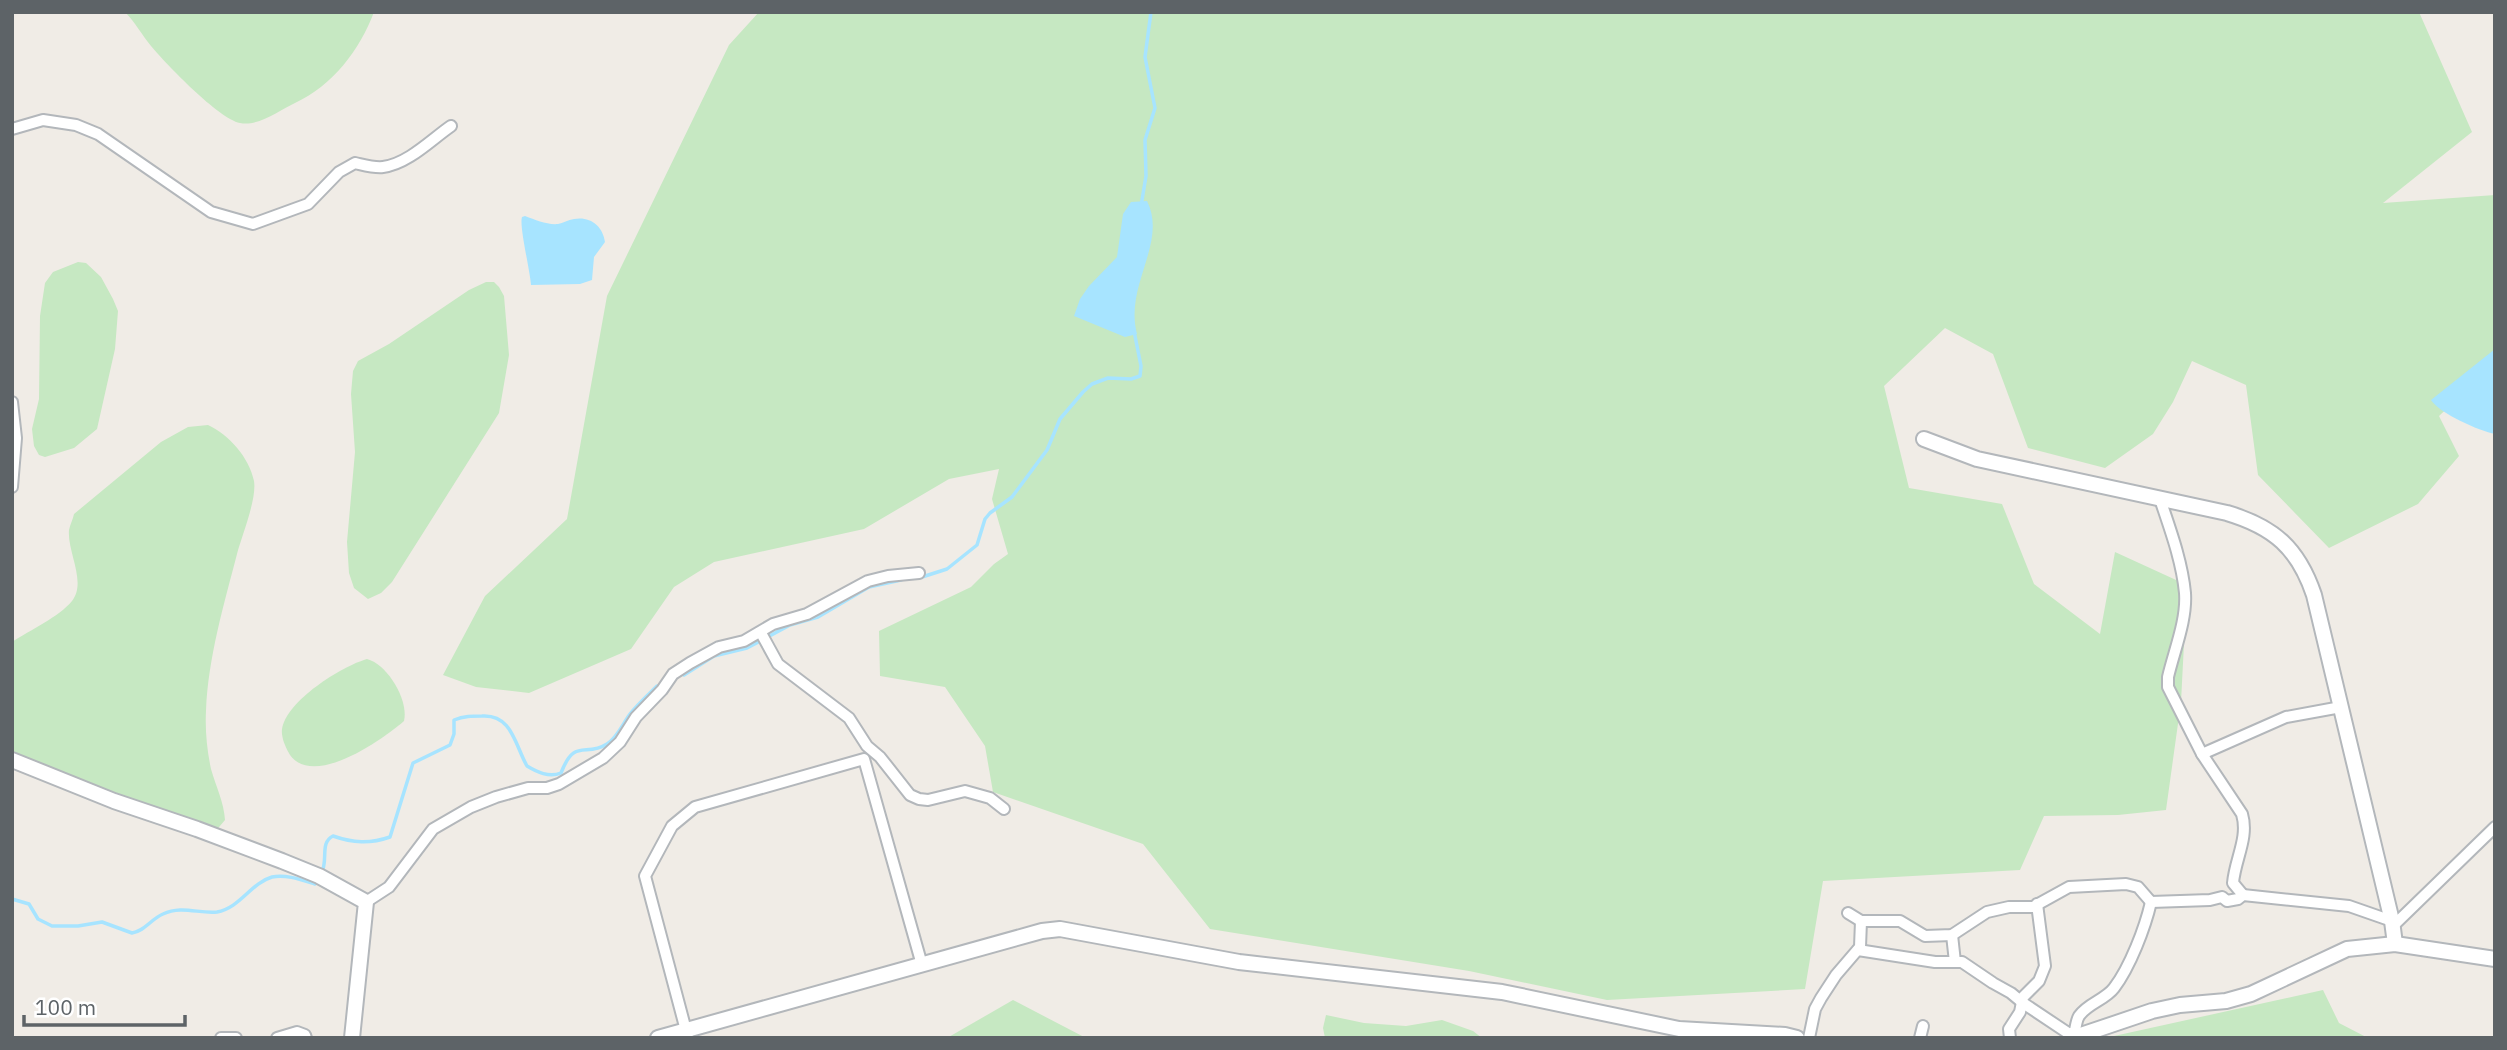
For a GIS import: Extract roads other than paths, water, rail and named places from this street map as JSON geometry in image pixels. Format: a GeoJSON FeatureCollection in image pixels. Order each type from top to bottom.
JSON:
{"type":"FeatureCollection","features":[{"type":"Feature","properties":{"kind":"street"},"geometry":{"type":"LineString","coordinates":[[12,129],[43,120],[76,125],[98,134],[211,212],[253,224],[307,204],[339,172],[355,163],[385,167],[400,162],[452,126]]}},
{"type":"Feature","properties":{"kind":"street"},"geometry":{"type":"LineString","coordinates":[[12,402],[16,438],[12,487]]}},
{"type":"Feature","properties":{"kind":"street"},"geometry":{"type":"LineString","coordinates":[[1924,439],[1977,459],[2252,520],[2292,550],[2308,577],[2314,595],[2395,944]]}},
{"type":"Feature","properties":{"kind":"street"},"geometry":{"type":"LineString","coordinates":[[2161,499],[2185,594],[2168,687],[2202,754],[2242,814],[2245,824],[2233,883],[2222,897]]}},
{"type":"Feature","properties":{"kind":"street"},"geometry":{"type":"LineString","coordinates":[[352,1038],[366,902],[389,887],[433,829],[471,807],[496,797],[528,788],[547,788],[559,784],[603,758],[620,742],[636,717],[673,674],[719,647],[744,641],[787,618],[807,614],[868,581],[919,573]]}},
{"type":"Feature","properties":{"kind":"street"},"geometry":{"type":"LineString","coordinates":[[761,633],[778,664],[849,718],[867,746],[880,757],[910,795],[928,800],[965,791],[990,798],[1004,809]]}},
{"type":"Feature","properties":{"kind":"street"},"geometry":{"type":"LineString","coordinates":[[2202,754],[2286,718],[2341,706]]}},
{"type":"Feature","properties":{"kind":"street"},"geometry":{"type":"LineString","coordinates":[[867,746],[864,759],[922,965]]}},
{"type":"Feature","properties":{"kind":"street"},"geometry":{"type":"LineString","coordinates":[[687,1035],[645,876],[672,826],[695,807],[864,759]]}},
{"type":"Feature","properties":{"kind":"street"},"geometry":{"type":"LineString","coordinates":[[12,760],[114,801],[282,861],[366,902]]}},
{"type":"Feature","properties":{"kind":"street"},"geometry":{"type":"LineString","coordinates":[[2392,924],[2495,827]]}},
{"type":"Feature","properties":{"kind":"street"},"geometry":{"type":"LineString","coordinates":[[2233,883],[2243,895],[2349,906],[2392,924]]}},
{"type":"Feature","properties":{"kind":"street"},"geometry":{"type":"LineString","coordinates":[[1848,913],[1861,920],[1900,921],[1925,936],[1952,935],[1987,912],[2008,907],[2033,907],[2069,887],[2118,884],[2138,887],[2151,902]]}},
{"type":"Feature","properties":{"kind":"street"},"geometry":{"type":"LineString","coordinates":[[2151,902],[2201,901],[2222,897],[2227,901],[2243,895]]}},
{"type":"Feature","properties":{"kind":"street"},"geometry":{"type":"LineString","coordinates":[[2073,1037],[2078,1017],[2112,992],[2119,981],[2151,902]]}},
{"type":"Feature","properties":{"kind":"street"},"geometry":{"type":"LineString","coordinates":[[2010,1038],[2009,1029],[2023,1003],[2023,997],[2039,981],[2045,965],[2037,904]]}},
{"type":"Feature","properties":{"kind":"street"},"geometry":{"type":"LineString","coordinates":[[1809,1038],[1815,1009],[1821,998],[1836,975],[1858,950],[1861,920]]}},
{"type":"Feature","properties":{"kind":"street"},"geometry":{"type":"LineString","coordinates":[[658,1038],[687,1035],[922,965],[1042,931],[1060,929],[1239,962],[1503,992],[1679,1029],[1797,1038]]}},
{"type":"Feature","properties":{"kind":"street"},"geometry":{"type":"LineString","coordinates":[[1952,935],[1955,962]]}},
{"type":"Feature","properties":{"kind":"street"},"geometry":{"type":"LineString","coordinates":[[2073,1037],[2152,1011],[2226,1001],[2251,994],[2347,949],[2395,944],[2494,956]]}},
{"type":"Feature","properties":{"kind":"street"},"geometry":{"type":"LineString","coordinates":[[1858,950],[1935,962],[1962,962],[2011,992],[2073,1037]]}},
{"type":"Feature","properties":{"kind":"street"},"geometry":{"type":"LineString","coordinates":[[1920,1038],[1923,1026]]}},
{"type":"Feature","properties":{"kind":"street"},"geometry":{"type":"LineString","coordinates":[[277,1038],[297,1032],[306,1038]]}},
{"type":"Feature","properties":{"kind":"street"},"geometry":{"type":"LineString","coordinates":[[221,1038],[236,1038]]}},
{"type":"Feature","properties":{"kind":"water"},"geometry":{"type":"Polygon","coordinates":[[[1147,201],[1152,217],[1152,233],[1136,298],[1137,334],[1125,337],[1074,316],[1080,299],[1089,286],[1117,257],[1123,214],[1131,202],[1147,201]]]}},
{"type":"Feature","properties":{"kind":"water"},"geometry":{"type":"Polygon","coordinates":[[[522,217],[554,224],[580,218],[595,223],[602,231],[605,242],[594,257],[592,280],[580,284],[531,285],[522,229],[522,217]]]}},
{"type":"Feature","properties":{"kind":"water"},"geometry":{"type":"Polygon","coordinates":[[[2495,349],[2495,434],[2460,421],[2431,400],[2495,349]]]}},
{"type":"Feature","properties":{"kind":"waterway"},"geometry":{"type":"LineString","coordinates":[[1141,206],[1146,176],[1145,140],[1155,108],[1145,57],[1151,12]]}},
{"type":"Feature","properties":{"kind":"waterway"},"geometry":{"type":"LineString","coordinates":[[919,578],[947,569],[977,545],[985,519],[1012,497],[1047,450],[1060,419],[1083,392],[1092,384],[1108,378],[1131,379],[1140,376],[1141,366],[1134,331]]}},
{"type":"Feature","properties":{"kind":"waterway"},"geometry":{"type":"LineString","coordinates":[[684,675],[714,656],[747,648],[790,625],[818,617],[869,587],[901,580]]}},
{"type":"Feature","properties":{"kind":"waterway"},"geometry":{"type":"LineString","coordinates":[[321,874],[326,843],[333,836],[362,842],[390,837],[413,763],[450,745],[454,734],[454,720],[482,716],[500,720],[511,732],[527,766],[543,774],[552,775],[561,773],[566,762],[576,752],[599,748],[611,741],[633,710],[657,686]]}},
{"type":"Feature","properties":{"kind":"waterway"},"geometry":{"type":"LineString","coordinates":[[12,899],[29,904],[38,919],[52,926],[102,922],[132,933],[170,911],[225,910],[258,884],[272,877],[288,877],[315,884],[317,880]]}}]}
